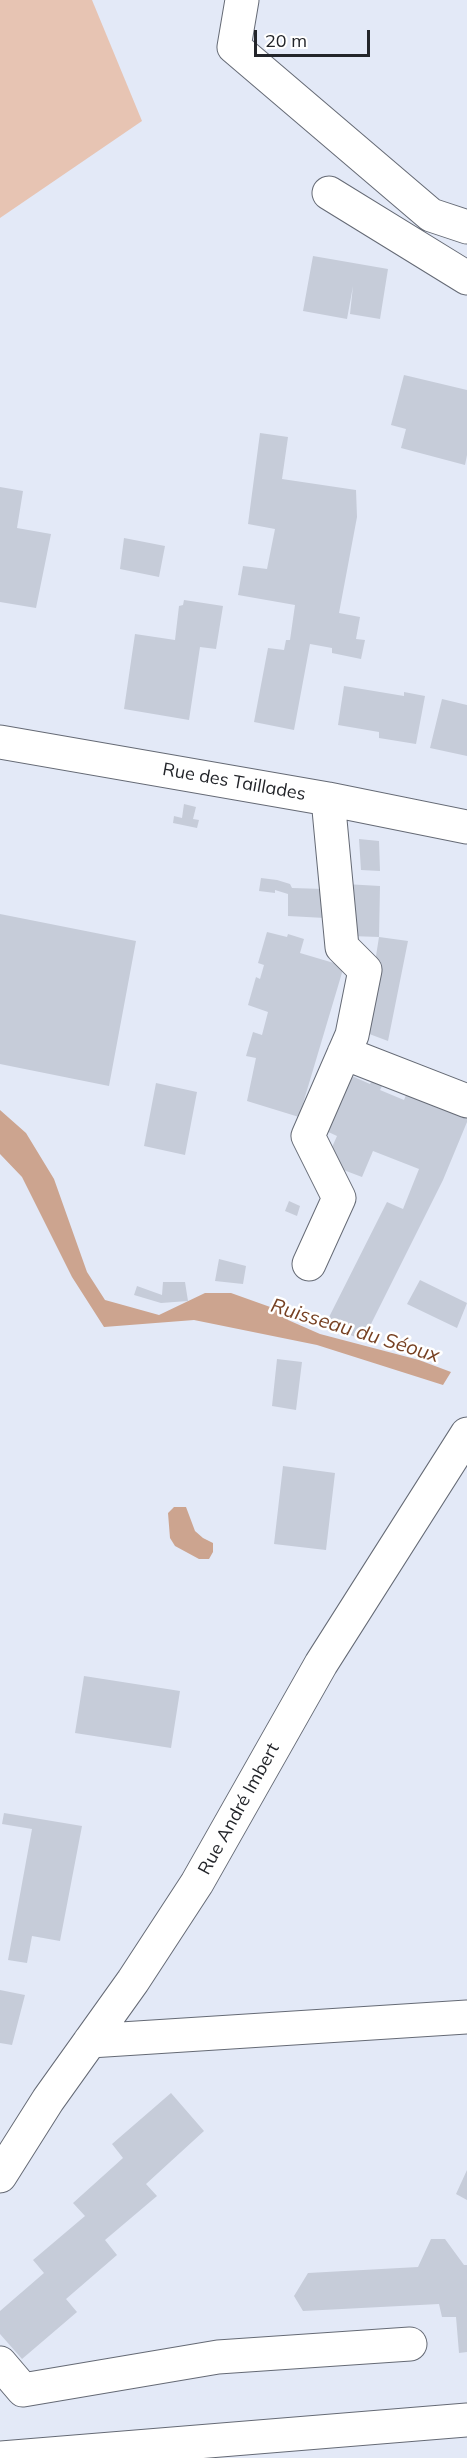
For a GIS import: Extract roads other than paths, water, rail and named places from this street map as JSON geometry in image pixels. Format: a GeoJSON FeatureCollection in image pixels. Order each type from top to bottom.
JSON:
{"type":"FeatureCollection","features":[{"type":"Feature","properties":{"kind":"street"},"geometry":{"type":"LineString","coordinates":[[242,0],[234,46],[431,215],[467,227]]}},
{"type":"Feature","properties":{"kind":"street"},"geometry":{"type":"LineString","coordinates":[[329,193],[467,278]]}},
{"type":"Feature","properties":{"kind":"street","name":"Rue des Taillades"},"geometry":{"type":"LineString","coordinates":[[0,742],[328,799],[467,827]]}},
{"type":"Feature","properties":{"kind":"street"},"geometry":{"type":"LineString","coordinates":[[309,1264],[339,1198],[308,1136],[352,1035],[365,970],[342,947],[328,799]]}},
{"type":"Feature","properties":{"kind":"street"},"geometry":{"type":"LineString","coordinates":[[344,1053],[467,1101]]}},
{"type":"Feature","properties":{"kind":"street","name":"Rue André Imbert"},"geometry":{"type":"LineString","coordinates":[[0,2176],[48,2100],[197,1884],[321,1664],[467,1434]]}},
{"type":"Feature","properties":{"kind":"street"},"geometry":{"type":"LineString","coordinates":[[90,2041],[467,2017]]}},
{"type":"Feature","properties":{"kind":"street"},"geometry":{"type":"LineString","coordinates":[[0,2363],[23,2390],[218,2357],[410,2344]]}},
{"type":"Feature","properties":{"kind":"street"},"geometry":{"type":"LineString","coordinates":[[0,2458],[467,2420]]}},
{"type":"Feature","properties":{"kind":"water label","name":"Ruisseau du Séoux"},"geometry":{"type":"Point","coordinates":[355,1331]}}]}
